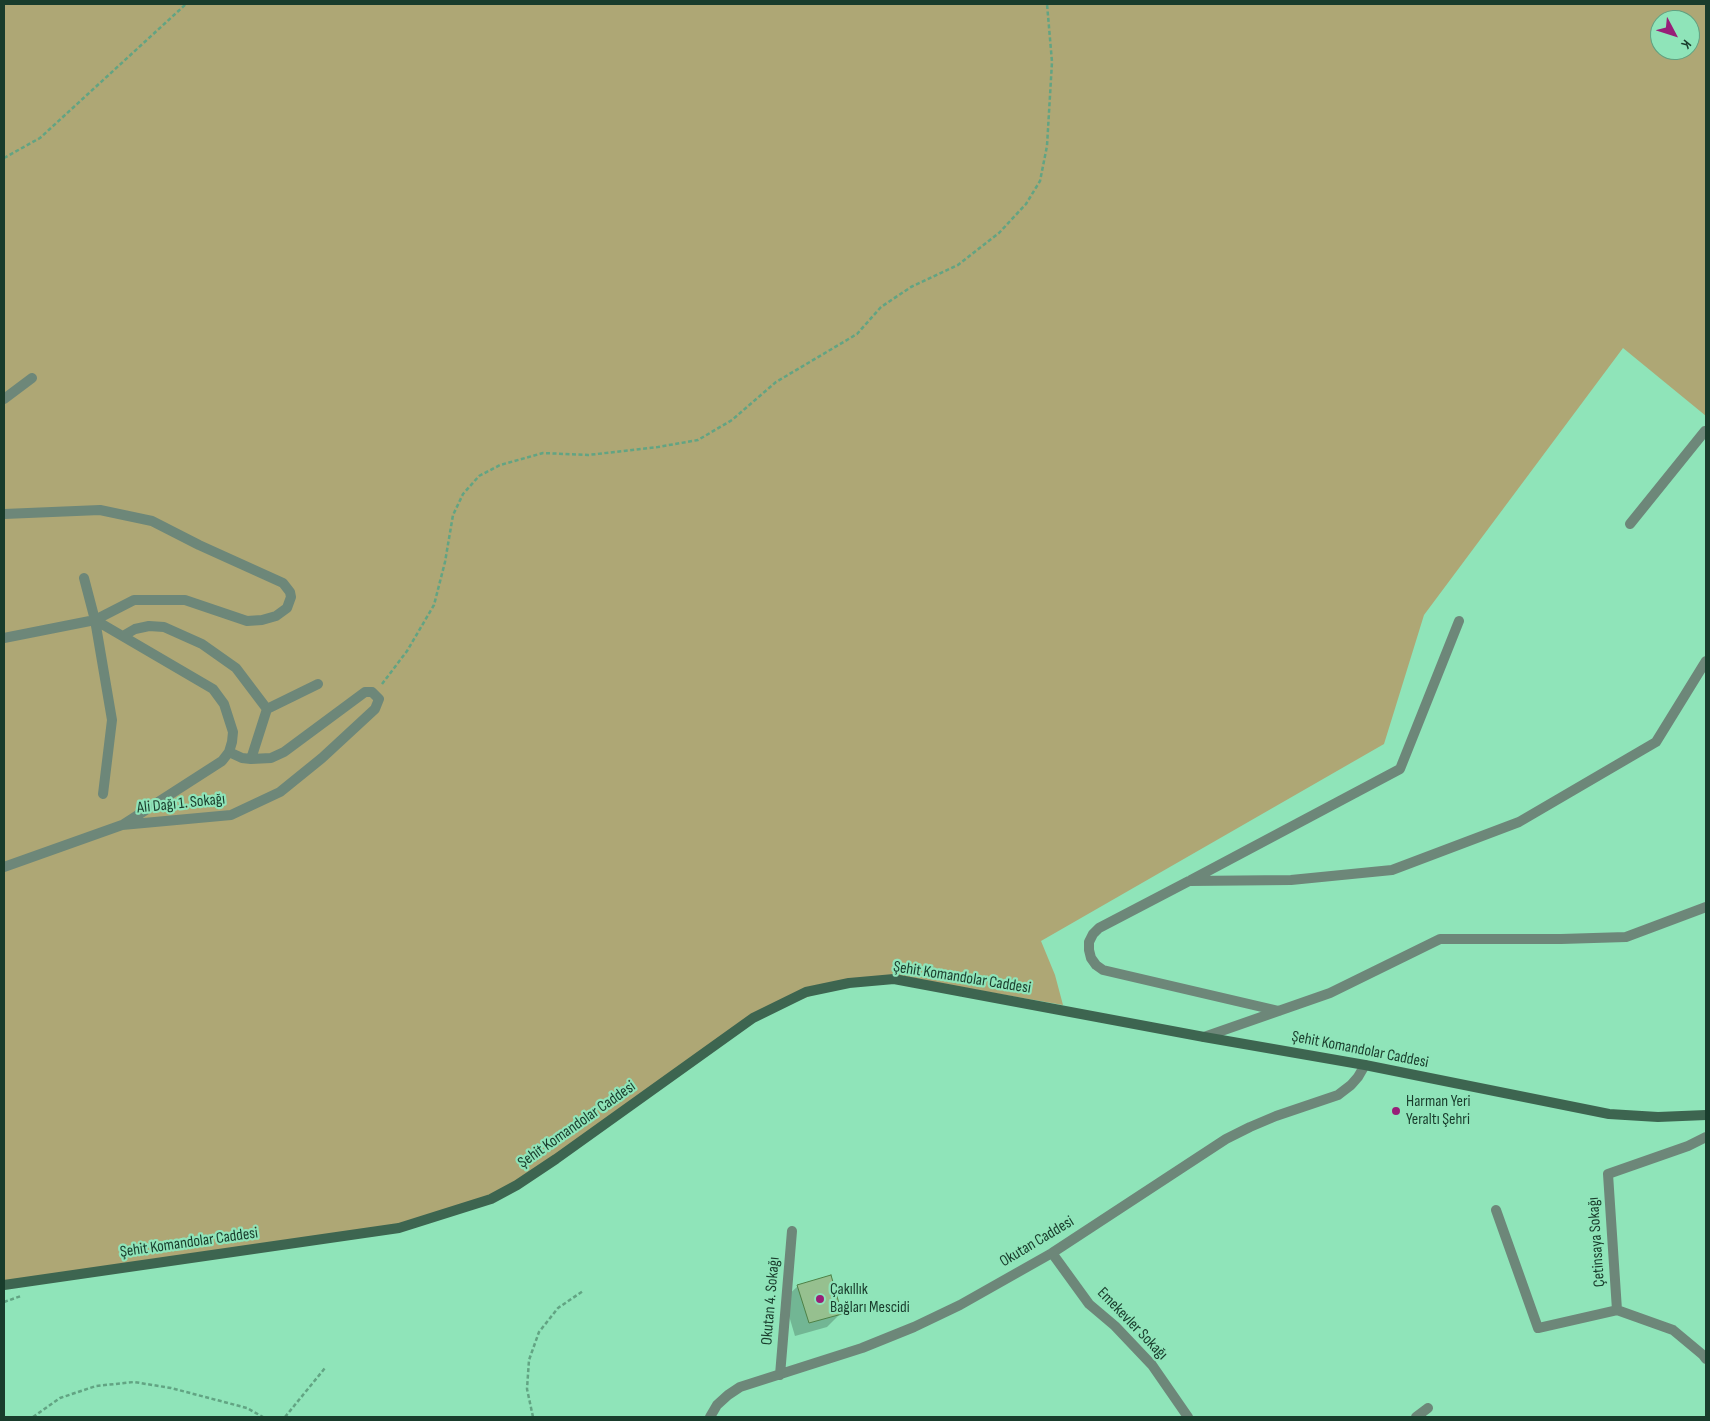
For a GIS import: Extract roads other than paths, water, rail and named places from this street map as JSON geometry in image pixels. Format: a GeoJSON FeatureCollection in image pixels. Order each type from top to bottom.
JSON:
{"type":"FeatureCollection","features":[{"type":"Feature","properties":{"kind":"main road","name":"Şehit Komandolar Caddesi"},"geometry":{"type":"LineString","coordinates":[[4,1285],[399,1228],[491,1199],[518,1185],[556,1159],[753,1018],[806,992],[849,983],[894,979],[1365,1065],[1609,1114],[1658,1117],[1706,1115]]}},
{"type":"Feature","properties":{"kind":"street"},"geometry":{"type":"LineString","coordinates":[[4,399],[32,378]]}},
{"type":"Feature","properties":{"kind":"street"},"geometry":{"type":"LineString","coordinates":[[1630,524],[1706,432]]}},
{"type":"Feature","properties":{"kind":"street"},"geometry":{"type":"LineString","coordinates":[[4,514],[100,510],[152,521],[199,545],[283,583],[290,592],[290,603],[287,608],[276,616],[262,620],[247,621],[185,600],[134,600],[95,620],[4,638]]}},
{"type":"Feature","properties":{"kind":"street"},"geometry":{"type":"LineString","coordinates":[[84,578],[95,620],[112,720],[103,794]]}},
{"type":"Feature","properties":{"kind":"street"},"geometry":{"type":"LineString","coordinates":[[95,620],[213,689],[224,704],[233,732],[229,752],[222,760],[122,826]]}},
{"type":"Feature","properties":{"kind":"street"},"geometry":{"type":"LineString","coordinates":[[1279,1011],[1103,970],[1091,958],[1089,942],[1099,928],[1400,769],[1459,621]]}},
{"type":"Feature","properties":{"kind":"street"},"geometry":{"type":"LineString","coordinates":[[123,636],[135,629],[149,626],[164,627],[202,644],[236,668],[267,709]]}},
{"type":"Feature","properties":{"kind":"street"},"geometry":{"type":"LineString","coordinates":[[1189,881],[1291,880],[1392,870],[1519,822],[1656,742],[1706,661]]}},
{"type":"Feature","properties":{"kind":"street"},"geometry":{"type":"LineString","coordinates":[[229,752],[242,758],[251,759],[267,709],[318,684]]}},
{"type":"Feature","properties":{"kind":"street","name":"Ali Dağı 1. Sokağı"},"geometry":{"type":"LineString","coordinates":[[4,867],[122,826],[231,815],[280,792],[322,758],[375,709],[378,699],[375,694],[365,692],[284,752],[271,758],[251,759]]}},
{"type":"Feature","properties":{"kind":"street"},"geometry":{"type":"LineString","coordinates":[[1204,1037],[1330,993],[1440,939],[1561,939],[1626,936],[1706,908]]}},
{"type":"Feature","properties":{"kind":"street","name":"Okutan Caddesi"},"geometry":{"type":"LineString","coordinates":[[710,1417],[717,1405],[740,1387],[862,1348],[914,1327],[960,1305],[1052,1253],[1226,1139],[1276,1116],[1338,1095],[1352,1085],[1365,1065]]}},
{"type":"Feature","properties":{"kind":"street","name":"Çetinsaya Sokağı"},"geometry":{"type":"LineString","coordinates":[[1617,1310],[1608,1174],[1688,1146],[1706,1136]]}},
{"type":"Feature","properties":{"kind":"street"},"geometry":{"type":"LineString","coordinates":[[1496,1210],[1538,1328],[1617,1310],[1673,1330],[1706,1359]]}},
{"type":"Feature","properties":{"kind":"street","name":"Okutan 4. Sokağı"},"geometry":{"type":"LineString","coordinates":[[780,1374],[792,1231]]}},
{"type":"Feature","properties":{"kind":"street","name":"Emekevler Sokağı"},"geometry":{"type":"LineString","coordinates":[[1052,1253],[1089,1304],[1115,1326],[1152,1365],[1188,1417]]}},
{"type":"Feature","properties":{"kind":"street"},"geometry":{"type":"LineString","coordinates":[[1416,1417],[1428,1408]]}},
{"type":"Feature","properties":{"kind":"place","name":"Harman Yeri Yeraltı Şehri"},"geometry":{"type":"Point","coordinates":[1396,1111]}},
{"type":"Feature","properties":{"kind":"place","name":"Çakıllık Bağları Mescidi"},"geometry":{"type":"Point","coordinates":[820,1299]}}]}
